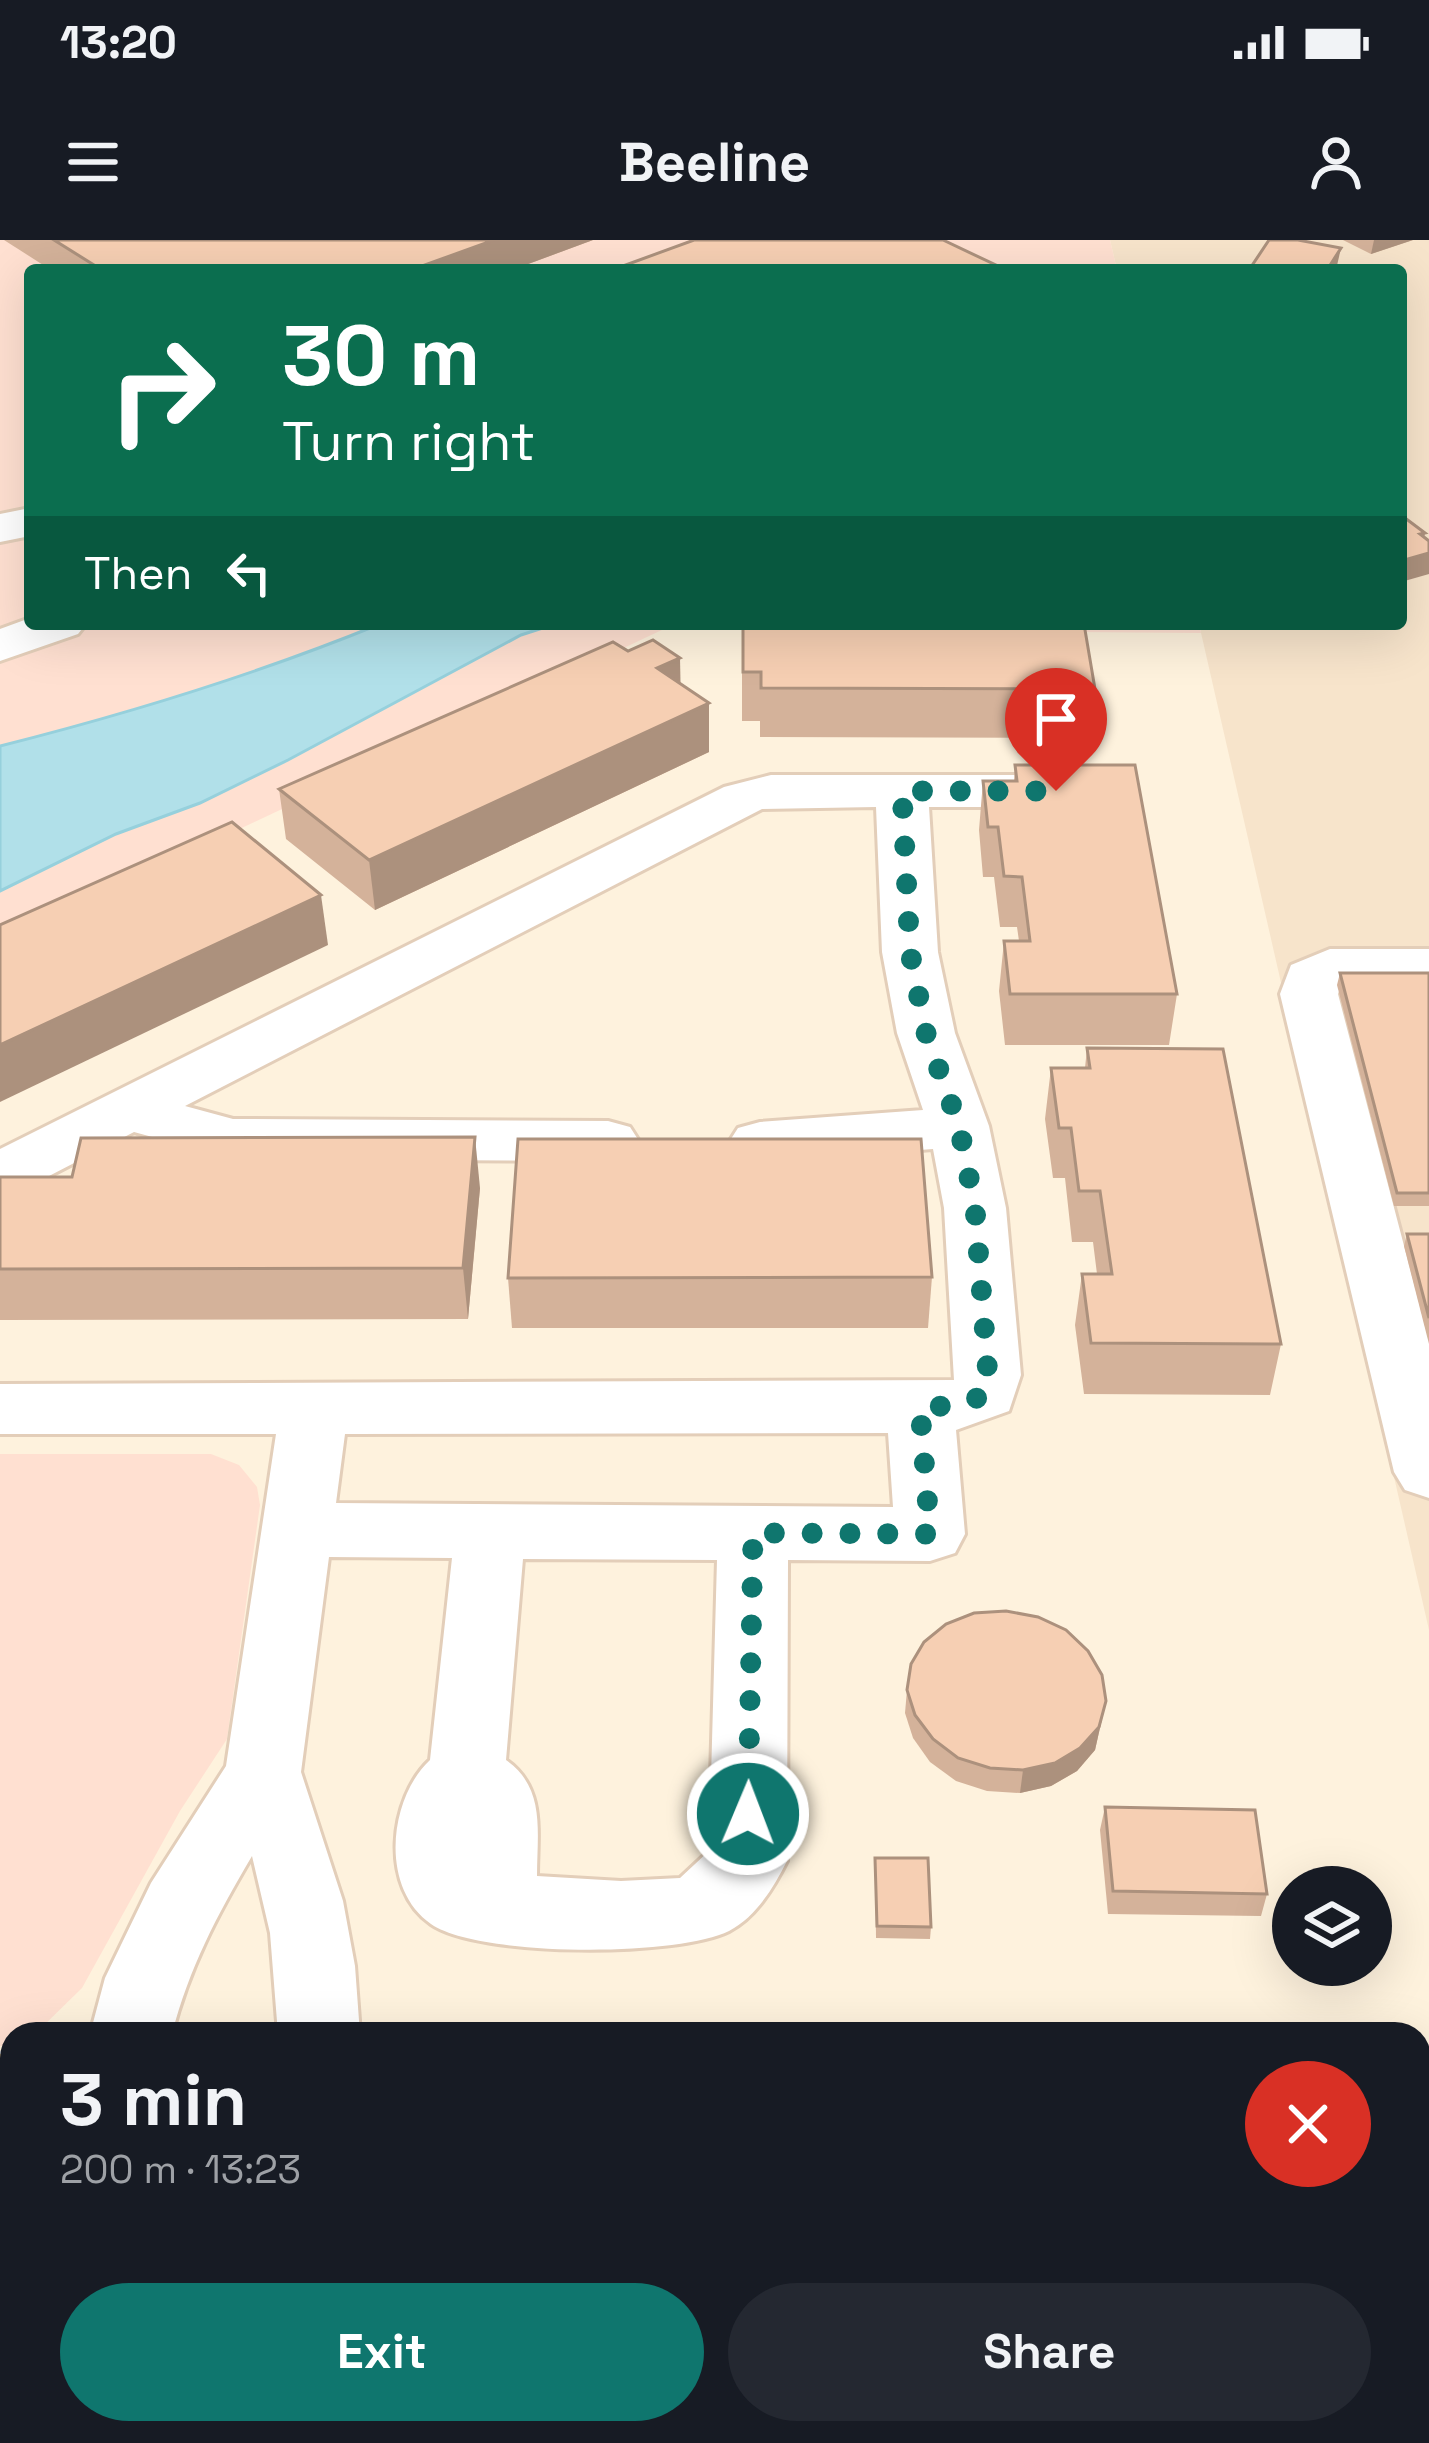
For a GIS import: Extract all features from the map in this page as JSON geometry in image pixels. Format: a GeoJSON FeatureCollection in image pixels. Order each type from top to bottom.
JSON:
{"type":"FeatureCollection","features":[{"type":"Feature","properties":{"kind":"street"},"geometry":{"type":"LineString","coordinates":[[0,646],[44,630]]}},
{"type":"Feature","properties":{"kind":"street"},"geometry":{"type":"LineString","coordinates":[[0,1175],[743,797],[771,791],[1095,791]]}},
{"type":"Feature","properties":{"kind":"street"},"geometry":{"type":"LineString","coordinates":[[0,1409],[920,1408],[965,1404],[985,1394],[988,1376],[975,1208],[959,1126],[915,986],[902,791]]}},
{"type":"Feature","properties":{"kind":"street"},"geometry":{"type":"LineString","coordinates":[[1429,967],[1330,967],[1311,978],[1310,994],[1429,1472]]}},
{"type":"Feature","properties":{"kind":"street"},"geometry":{"type":"LineString","coordinates":[[128,1110],[233,1139],[795,1142],[959,1126]]}},
{"type":"Feature","properties":{"kind":"street"},"geometry":{"type":"LineString","coordinates":[[134,2022],[146,1978],[179,1907],[263,1772],[314,1408]]}},
{"type":"Feature","properties":{"kind":"street"},"geometry":{"type":"LineString","coordinates":[[296,1530],[930,1534],[920,1408]]}},
{"type":"Feature","properties":{"kind":"street"},"geometry":{"type":"LineString","coordinates":[[490,1531],[467,1774],[498,1796],[499,1882],[484,1905],[594,1915],[696,1910],[723,1892],[748,1861],[753,1533]]}},
{"type":"Feature","properties":{"kind":"street"},"geometry":{"type":"LineString","coordinates":[[263,1772],[305,1894],[320,2022]]}},
{"type":"Feature","properties":{"kind":"shaded area"},"geometry":{"type":"Polygon","coordinates":[[[0,240],[1110,240],[1116,264],[24,264],[24,630],[662,630],[0,942],[0,240]]]}},
{"type":"Feature","properties":{"kind":"shaded area"},"geometry":{"type":"Polygon","coordinates":[[[1110,240],[1429,240],[1429,1630],[1200,630],[1407,630],[1407,264],[1116,264],[1110,240]]]}},
{"type":"Feature","properties":{"kind":"shaded area"},"geometry":{"type":"Polygon","coordinates":[[[798,630],[1200,630],[1201,633],[798,630]]]}},
{"type":"Feature","properties":{"kind":"shaded area"},"geometry":{"type":"Polygon","coordinates":[[[0,1454],[211,1454],[239,1465],[257,1487],[260,1505],[227,1739],[180,1811],[82,1988],[47,2022],[0,2022],[0,1454]]]}},
{"type":"Feature","properties":{"kind":"water"},"geometry":{"type":"Polygon","coordinates":[[[364,630],[536,630],[200,803],[116,834],[0,891],[0,746],[286,660],[364,630]]]}},
{"type":"Feature","properties":{"kind":"building"},"geometry":{"type":"Polygon","coordinates":[[[54,240],[494,240],[428,264],[92,264],[54,240]]]}},
{"type":"Feature","properties":{"kind":"building"},"geometry":{"type":"Polygon","coordinates":[[[694,240],[943,240],[994,264],[628,264],[694,240]]]}},
{"type":"Feature","properties":{"kind":"building"},"geometry":{"type":"Polygon","coordinates":[[[1269,240],[1341,248],[1331,264],[1253,264],[1269,240]]]}},
{"type":"Feature","properties":{"kind":"building"},"geometry":{"type":"Polygon","coordinates":[[[1407,520],[1425,533],[1420,534],[1429,541],[1429,553],[1407,559],[1407,520]]]}},
{"type":"Feature","properties":{"kind":"building"},"geometry":{"type":"Polygon","coordinates":[[[743,630],[1085,630],[1095,689],[761,688],[761,672],[743,672],[743,630]]]}},
{"type":"Feature","properties":{"kind":"building"},"geometry":{"type":"Polygon","coordinates":[[[653,640],[680,658],[657,668],[709,703],[369,860],[279,789],[613,642],[628,651],[653,640]]]}},
{"type":"Feature","properties":{"kind":"building"},"geometry":{"type":"Polygon","coordinates":[[[1015,765],[1135,765],[1177,994],[1010,994],[1004,941],[1030,941],[1022,877],[1004,876],[998,827],[988,827],[983,781],[1017,781],[1015,765]]]}},
{"type":"Feature","properties":{"kind":"building"},"geometry":{"type":"Polygon","coordinates":[[[232,822],[321,895],[0,1045],[0,925],[232,822]]]}},
{"type":"Feature","properties":{"kind":"building"},"geometry":{"type":"Polygon","coordinates":[[[1340,973],[1429,973],[1429,1193],[1397,1193],[1340,973]]]}},
{"type":"Feature","properties":{"kind":"building"},"geometry":{"type":"Polygon","coordinates":[[[1087,1048],[1223,1049],[1281,1344],[1091,1343],[1082,1274],[1112,1274],[1100,1191],[1079,1191],[1071,1128],[1059,1128],[1051,1068],[1090,1068],[1087,1048]]]}},
{"type":"Feature","properties":{"kind":"building"},"geometry":{"type":"Polygon","coordinates":[[[475,1137],[463,1268],[0,1269],[0,1177],[72,1177],[81,1138],[475,1137]]]}},
{"type":"Feature","properties":{"kind":"building"},"geometry":{"type":"Polygon","coordinates":[[[518,1139],[921,1139],[932,1277],[508,1278],[518,1139]]]}},
{"type":"Feature","properties":{"kind":"building"},"geometry":{"type":"Polygon","coordinates":[[[1407,1234],[1429,1234],[1429,1318],[1407,1234]]]}},
{"type":"Feature","properties":{"kind":"building"},"geometry":{"type":"Polygon","coordinates":[[[1006,1611],[1038,1617],[1066,1630],[1088,1651],[1102,1675],[1106,1701],[1099,1727],[1080,1748],[1055,1763],[1023,1770],[990,1768],[958,1758],[933,1739],[915,1715],[907,1690],[911,1664],[924,1642],[946,1624],[974,1613],[1006,1611]]]}},
{"type":"Feature","properties":{"kind":"building"},"geometry":{"type":"Polygon","coordinates":[[[1105,1807],[1255,1810],[1267,1894],[1113,1891],[1105,1807]]]}},
{"type":"Feature","properties":{"kind":"building"},"geometry":{"type":"Polygon","coordinates":[[[875,1858],[928,1858],[931,1927],[877,1926],[875,1858]]]}},
{"type":"Feature","properties":{"kind":"route"},"geometry":{"type":"LineString","coordinates":[[748,1814],[753,1533],[930,1534],[920,1408],[965,1404],[985,1394],[988,1376],[975,1208],[959,1126],[926,1033],[910,952],[902,791],[1056,791]]}}]}
